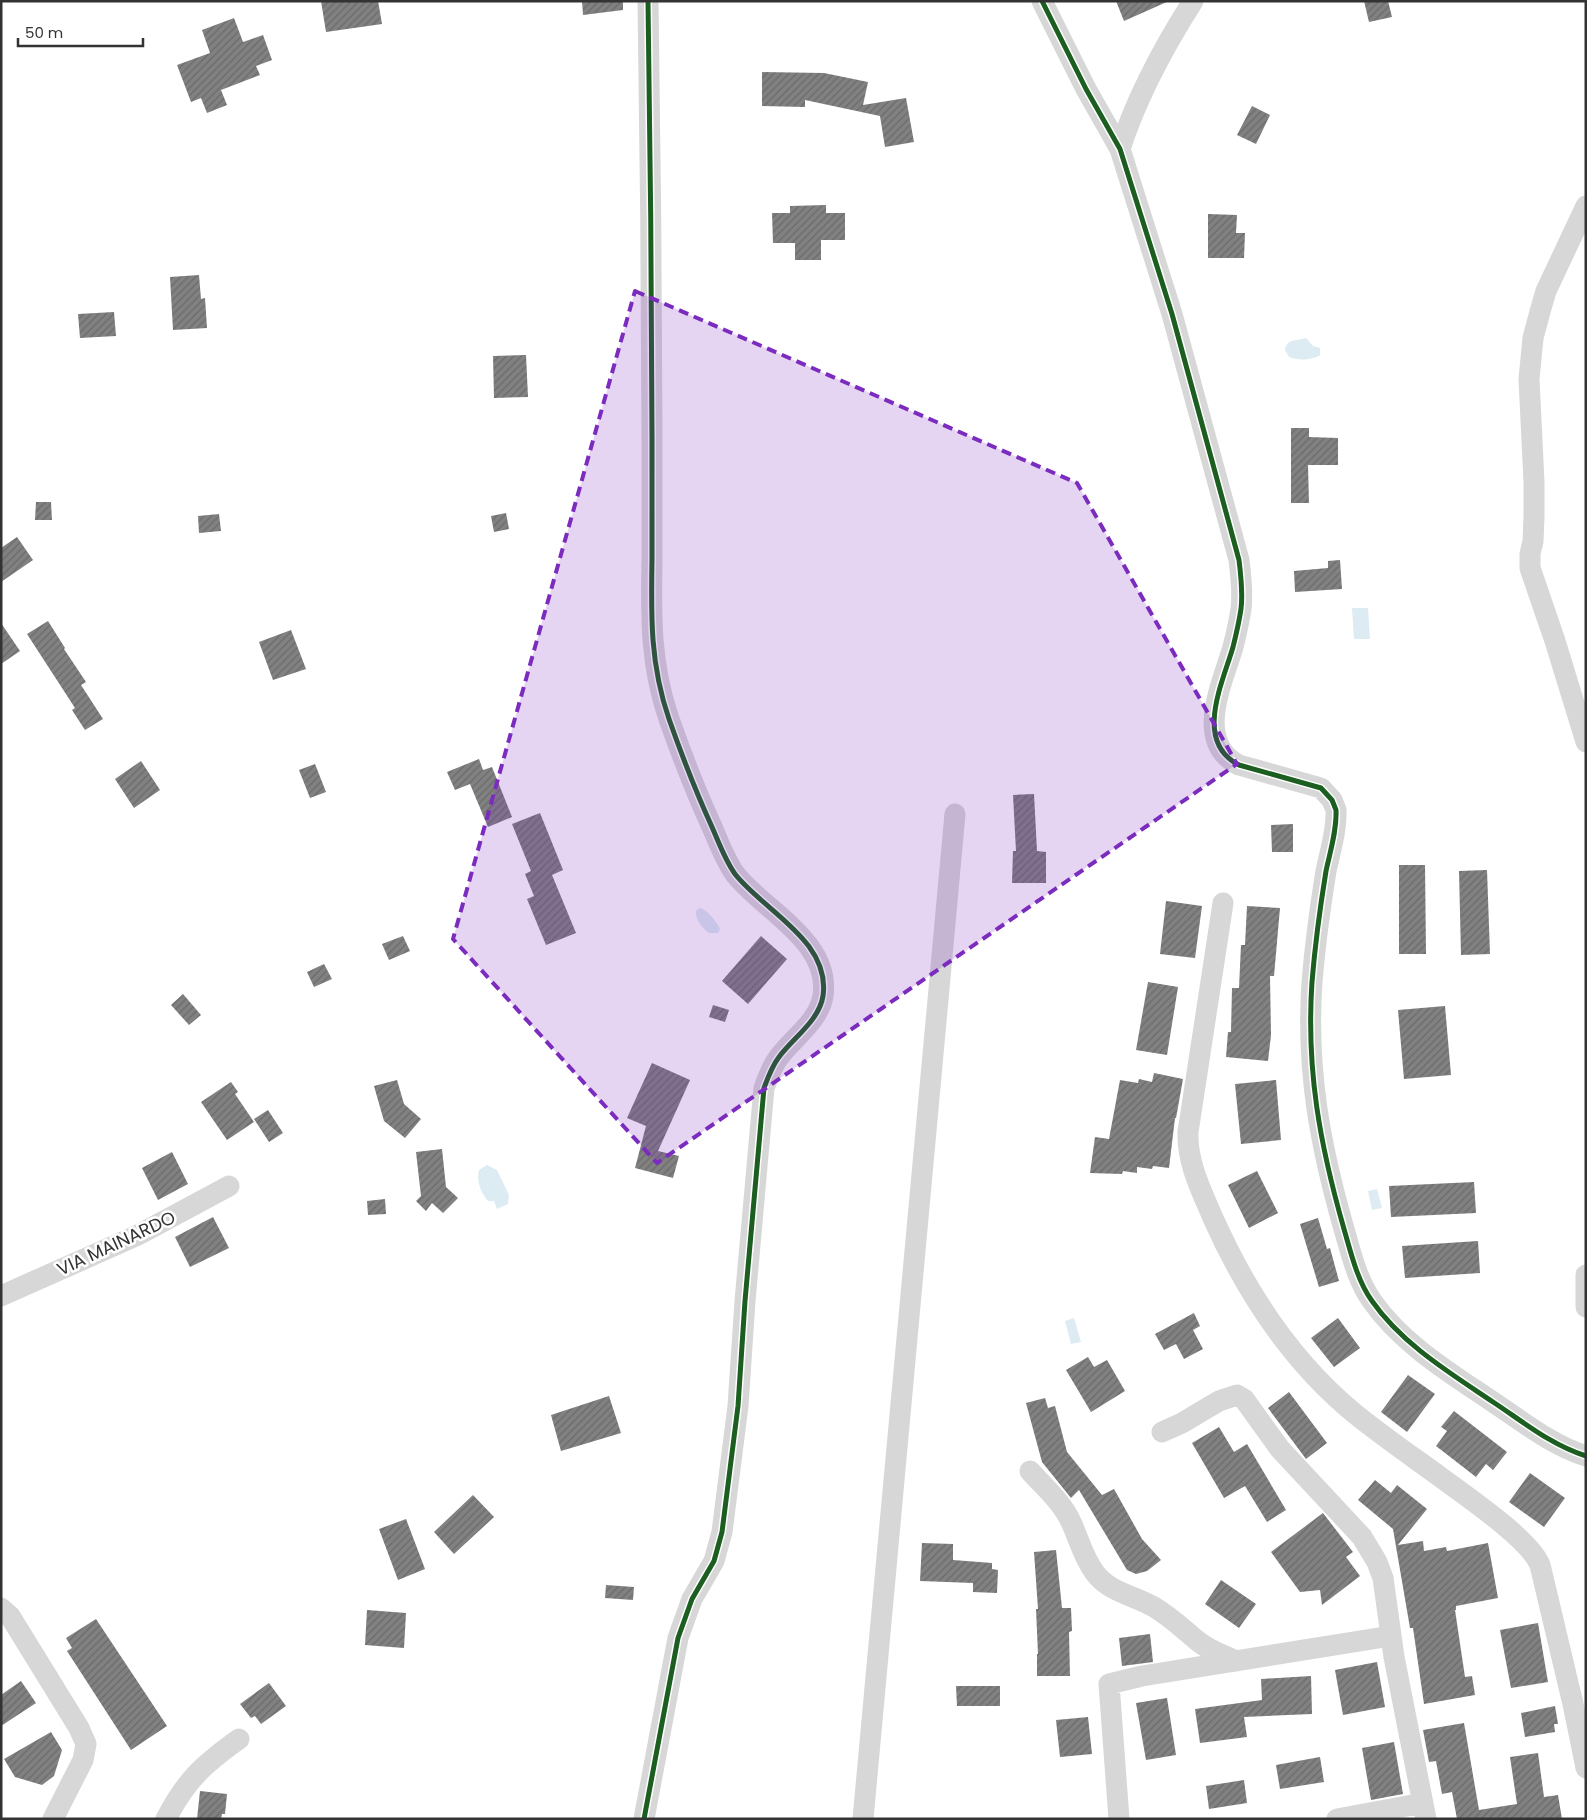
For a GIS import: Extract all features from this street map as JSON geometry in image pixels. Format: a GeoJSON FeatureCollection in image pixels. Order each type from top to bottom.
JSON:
{"type":"FeatureCollection","features":[{"type":"Feature","properties":{"kind":"street"},"geometry":{"type":"LineString","coordinates":[[644,1819],[678,1638],[692,1599],[716,1557],[722,1532],[738,1406],[745,1301],[764,1088],[777,1059],[817,1012],[822,1002],[823,990],[818,966],[804,941],[787,922],[749,889],[733,871],[727,860],[700,802],[670,720],[655,665],[651,624],[652,435],[648,1]]}},
{"type":"Feature","properties":{"kind":"street"},"geometry":{"type":"LineString","coordinates":[[1042,1],[1086,90],[1120,149],[1172,314],[1239,560],[1241,608],[1234,646],[1215,707],[1215,728],[1218,742],[1228,758],[1239,765],[1321,788],[1332,800],[1336,810],[1315,943],[1310,1057],[1316,1108],[1326,1159],[1354,1264],[1371,1301],[1415,1347],[1471,1388],[1547,1438],[1565,1448],[1586,1456]]}},
{"type":"Feature","properties":{"kind":"street"},"geometry":{"type":"LineString","coordinates":[[1120,149],[1133,112],[1150,74],[1193,1]]}},
{"type":"Feature","properties":{"kind":"street"},"geometry":{"type":"LineString","coordinates":[[1586,206],[1549,284],[1540,308],[1533,338],[1529,379],[1534,482],[1533,541],[1530,554],[1530,568],[1586,742]]}},
{"type":"Feature","properties":{"kind":"street"},"geometry":{"type":"LineString","coordinates":[[862,1819],[955,814]]}},
{"type":"Feature","properties":{"kind":"street"},"geometry":{"type":"LineString","coordinates":[[1224,903],[1188,1132],[1190,1158],[1199,1186],[1218,1229],[1245,1281],[1282,1338],[1302,1362],[1352,1412],[1469,1498],[1534,1552],[1540,1565],[1586,1768]]}},
{"type":"Feature","properties":{"kind":"street","name":"VIA MAINARDO"},"geometry":{"type":"LineString","coordinates":[[1,1296],[138,1235],[229,1186]]}},
{"type":"Feature","properties":{"kind":"street"},"geometry":{"type":"LineString","coordinates":[[1586,1275],[1586,1307]]}},
{"type":"Feature","properties":{"kind":"street"},"geometry":{"type":"LineString","coordinates":[[1162,1432],[1182,1423],[1219,1401],[1237,1395],[1244,1399],[1280,1449],[1367,1544],[1374,1556],[1382,1578],[1424,1811],[1337,1819]]}},
{"type":"Feature","properties":{"kind":"street"},"geometry":{"type":"LineString","coordinates":[[1030,1471],[1057,1500],[1067,1514],[1088,1563],[1103,1582],[1113,1589],[1153,1607],[1176,1622],[1211,1650],[1236,1661]]}},
{"type":"Feature","properties":{"kind":"street"},"geometry":{"type":"LineString","coordinates":[[1,1608],[10,1616],[74,1720],[86,1744],[84,1760],[53,1819]]}},
{"type":"Feature","properties":{"kind":"street"},"geometry":{"type":"LineString","coordinates":[[1119,1819],[1110,1684],[1142,1676],[1391,1636]]}},
{"type":"Feature","properties":{"kind":"street"},"geometry":{"type":"LineString","coordinates":[[166,1819],[183,1789],[194,1775],[238,1739]]}},
{"type":"Feature","properties":{"kind":"highlighted area"},"geometry":{"type":"Polygon","coordinates":[[[635,291],[1077,483],[1237,764],[657,1163],[453,939],[635,291]]]}},
{"type":"Feature","properties":{"kind":"shaded area"},"geometry":{"type":"Polygon","coordinates":[[[1306,338],[1313,346],[1320,348],[1320,355],[1305,359],[1289,357],[1285,350],[1288,343],[1306,338]]]}},
{"type":"Feature","properties":{"kind":"shaded area"},"geometry":{"type":"Polygon","coordinates":[[[1352,608],[1368,608],[1370,639],[1354,639],[1352,608]]]}},
{"type":"Feature","properties":{"kind":"shaded area"},"geometry":{"type":"Polygon","coordinates":[[[699,908],[705,910],[714,919],[720,929],[718,933],[709,933],[702,926],[696,914],[699,908]]]}},
{"type":"Feature","properties":{"kind":"shaded area"},"geometry":{"type":"Polygon","coordinates":[[[487,1165],[497,1170],[509,1195],[508,1204],[497,1209],[494,1201],[488,1201],[485,1198],[479,1183],[479,1170],[487,1165]]]}},
{"type":"Feature","properties":{"kind":"shaded area"},"geometry":{"type":"Polygon","coordinates":[[[1377,1189],[1382,1208],[1372,1210],[1368,1191],[1377,1189]]]}},
{"type":"Feature","properties":{"kind":"shaded area"},"geometry":{"type":"Polygon","coordinates":[[[1074,1318],[1081,1342],[1071,1344],[1065,1321],[1074,1318]]]}},
{"type":"Feature","properties":{"kind":"building"},"geometry":{"type":"Polygon","coordinates":[[[321,1],[378,1],[382,24],[326,32],[321,1]]]}},
{"type":"Feature","properties":{"kind":"building"},"geometry":{"type":"Polygon","coordinates":[[[582,1],[623,1],[623,10],[583,15],[582,1]]]}},
{"type":"Feature","properties":{"kind":"building"},"geometry":{"type":"Polygon","coordinates":[[[1116,1],[1169,1],[1124,21],[1116,1]]]}},
{"type":"Feature","properties":{"kind":"building"},"geometry":{"type":"Polygon","coordinates":[[[1364,1],[1388,1],[1392,17],[1369,22],[1364,1]]]}},
{"type":"Feature","properties":{"kind":"building"},"geometry":{"type":"Polygon","coordinates":[[[234,18],[243,42],[263,35],[272,60],[256,66],[260,75],[221,90],[227,105],[207,113],[201,98],[191,102],[177,65],[210,53],[202,30],[234,18]]]}},
{"type":"Feature","properties":{"kind":"building"},"geometry":{"type":"Polygon","coordinates":[[[762,72],[824,73],[868,82],[863,105],[906,98],[914,142],[885,147],[880,116],[805,100],[805,107],[762,106],[762,72]]]}},
{"type":"Feature","properties":{"kind":"building"},"geometry":{"type":"Polygon","coordinates":[[[1252,106],[1270,115],[1256,144],[1237,135],[1252,106]]]}},
{"type":"Feature","properties":{"kind":"building"},"geometry":{"type":"Polygon","coordinates":[[[826,205],[826,213],[845,213],[845,240],[821,240],[821,260],[795,260],[795,243],[773,243],[772,213],[790,213],[790,206],[826,205]]]}},
{"type":"Feature","properties":{"kind":"building"},"geometry":{"type":"Polygon","coordinates":[[[1208,214],[1237,215],[1236,233],[1245,233],[1244,258],[1208,258],[1208,214]]]}},
{"type":"Feature","properties":{"kind":"building"},"geometry":{"type":"Polygon","coordinates":[[[199,275],[201,299],[205,298],[207,328],[173,330],[170,277],[199,275]]]}},
{"type":"Feature","properties":{"kind":"building"},"geometry":{"type":"Polygon","coordinates":[[[114,312],[116,336],[80,338],[78,314],[114,312]]]}},
{"type":"Feature","properties":{"kind":"building"},"geometry":{"type":"Polygon","coordinates":[[[526,355],[528,397],[494,398],[493,356],[526,355]]]}},
{"type":"Feature","properties":{"kind":"building"},"geometry":{"type":"Polygon","coordinates":[[[1291,428],[1309,428],[1309,437],[1338,438],[1338,465],[1308,465],[1309,503],[1291,503],[1291,428]]]}},
{"type":"Feature","properties":{"kind":"building"},"geometry":{"type":"Polygon","coordinates":[[[36,502],[51,502],[52,520],[35,520],[36,502]]]}},
{"type":"Feature","properties":{"kind":"building"},"geometry":{"type":"Polygon","coordinates":[[[506,513],[509,529],[494,532],[491,516],[506,513]]]}},
{"type":"Feature","properties":{"kind":"building"},"geometry":{"type":"Polygon","coordinates":[[[219,514],[221,531],[199,533],[198,516],[219,514]]]}},
{"type":"Feature","properties":{"kind":"building"},"geometry":{"type":"Polygon","coordinates":[[[17,537],[33,560],[1,582],[1,548],[17,537]]]}},
{"type":"Feature","properties":{"kind":"building"},"geometry":{"type":"Polygon","coordinates":[[[1340,560],[1342,589],[1295,592],[1294,571],[1328,568],[1328,561],[1340,560]]]}},
{"type":"Feature","properties":{"kind":"building"},"geometry":{"type":"Polygon","coordinates":[[[48,621],[86,682],[81,685],[103,719],[85,730],[72,710],[75,708],[27,634],[48,621]]]}},
{"type":"Feature","properties":{"kind":"building"},"geometry":{"type":"Polygon","coordinates":[[[1,623],[20,651],[1,664],[1,623]]]}},
{"type":"Feature","properties":{"kind":"building"},"geometry":{"type":"Polygon","coordinates":[[[291,630],[306,669],[273,680],[259,642],[291,630]]]}},
{"type":"Feature","properties":{"kind":"building"},"geometry":{"type":"Polygon","coordinates":[[[479,759],[483,770],[492,767],[512,817],[488,827],[470,784],[455,790],[447,772],[479,759]]]}},
{"type":"Feature","properties":{"kind":"building"},"geometry":{"type":"Polygon","coordinates":[[[141,761],[160,790],[134,808],[115,779],[141,761]]]}},
{"type":"Feature","properties":{"kind":"building"},"geometry":{"type":"Polygon","coordinates":[[[315,764],[326,792],[310,798],[299,770],[315,764]]]}},
{"type":"Feature","properties":{"kind":"building"},"geometry":{"type":"Polygon","coordinates":[[[1034,794],[1037,851],[1046,852],[1046,883],[1012,883],[1013,851],[1016,851],[1013,795],[1034,794]]]}},
{"type":"Feature","properties":{"kind":"building"},"geometry":{"type":"Polygon","coordinates":[[[540,813],[563,870],[552,875],[576,933],[546,945],[527,899],[534,896],[525,874],[531,871],[512,824],[540,813]]]}},
{"type":"Feature","properties":{"kind":"building"},"geometry":{"type":"Polygon","coordinates":[[[1293,824],[1293,852],[1272,852],[1271,825],[1293,824]]]}},
{"type":"Feature","properties":{"kind":"building"},"geometry":{"type":"Polygon","coordinates":[[[1399,865],[1425,865],[1426,954],[1399,954],[1399,865]]]}},
{"type":"Feature","properties":{"kind":"building"},"geometry":{"type":"Polygon","coordinates":[[[1487,870],[1490,954],[1461,955],[1459,871],[1487,870]]]}},
{"type":"Feature","properties":{"kind":"building"},"geometry":{"type":"Polygon","coordinates":[[[1166,901],[1202,906],[1195,958],[1160,954],[1166,901]]]}},
{"type":"Feature","properties":{"kind":"building"},"geometry":{"type":"Polygon","coordinates":[[[1247,906],[1280,908],[1274,976],[1270,976],[1271,1035],[1268,1061],[1226,1057],[1228,1032],[1231,1032],[1232,988],[1239,988],[1241,945],[1245,945],[1247,906]]]}},
{"type":"Feature","properties":{"kind":"building"},"geometry":{"type":"Polygon","coordinates":[[[403,936],[410,951],[389,960],[382,944],[403,936]]]}},
{"type":"Feature","properties":{"kind":"building"},"geometry":{"type":"Polygon","coordinates":[[[761,936],[787,959],[748,1004],[722,981],[761,936]]]}},
{"type":"Feature","properties":{"kind":"building"},"geometry":{"type":"Polygon","coordinates":[[[324,964],[332,979],[314,987],[307,972],[324,964]]]}},
{"type":"Feature","properties":{"kind":"building"},"geometry":{"type":"Polygon","coordinates":[[[1148,982],[1178,987],[1167,1055],[1136,1050],[1148,982]]]}},
{"type":"Feature","properties":{"kind":"building"},"geometry":{"type":"Polygon","coordinates":[[[183,994],[201,1015],[189,1025],[171,1005],[183,994]]]}},
{"type":"Feature","properties":{"kind":"building"},"geometry":{"type":"Polygon","coordinates":[[[713,1005],[729,1010],[725,1022],[709,1017],[713,1005]]]}},
{"type":"Feature","properties":{"kind":"building"},"geometry":{"type":"Polygon","coordinates":[[[1445,1006],[1451,1075],[1404,1079],[1398,1010],[1445,1006]]]}},
{"type":"Feature","properties":{"kind":"building"},"geometry":{"type":"Polygon","coordinates":[[[652,1063],[690,1080],[658,1151],[679,1156],[673,1178],[635,1168],[646,1126],[627,1118],[652,1063]]]}},
{"type":"Feature","properties":{"kind":"building"},"geometry":{"type":"Polygon","coordinates":[[[1154,1073],[1183,1079],[1175,1118],[1169,1168],[1153,1166],[1152,1169],[1137,1167],[1137,1173],[1123,1171],[1122,1174],[1090,1173],[1095,1137],[1109,1139],[1120,1080],[1138,1083],[1139,1079],[1152,1082],[1154,1073]]]}},
{"type":"Feature","properties":{"kind":"building"},"geometry":{"type":"Polygon","coordinates":[[[397,1080],[404,1104],[421,1119],[405,1138],[384,1121],[374,1086],[397,1080]]]}},
{"type":"Feature","properties":{"kind":"building"},"geometry":{"type":"Polygon","coordinates":[[[1276,1080],[1281,1140],[1241,1144],[1235,1084],[1276,1080]]]}},
{"type":"Feature","properties":{"kind":"building"},"geometry":{"type":"Polygon","coordinates":[[[231,1082],[238,1092],[235,1094],[254,1122],[227,1140],[201,1102],[231,1082]]]}},
{"type":"Feature","properties":{"kind":"building"},"geometry":{"type":"Polygon","coordinates":[[[268,1110],[283,1133],[269,1142],[254,1119],[268,1110]]]}},
{"type":"Feature","properties":{"kind":"building"},"geometry":{"type":"Polygon","coordinates":[[[442,1149],[446,1187],[458,1198],[443,1213],[432,1203],[426,1211],[416,1201],[421,1196],[416,1152],[442,1149]]]}},
{"type":"Feature","properties":{"kind":"building"},"geometry":{"type":"Polygon","coordinates":[[[172,1152],[188,1184],[158,1200],[142,1168],[172,1152]]]}},
{"type":"Feature","properties":{"kind":"building"},"geometry":{"type":"Polygon","coordinates":[[[1257,1171],[1278,1213],[1249,1228],[1228,1185],[1257,1171]]]}},
{"type":"Feature","properties":{"kind":"building"},"geometry":{"type":"Polygon","coordinates":[[[1474,1182],[1476,1213],[1391,1217],[1389,1186],[1474,1182]]]}},
{"type":"Feature","properties":{"kind":"building"},"geometry":{"type":"Polygon","coordinates":[[[385,1199],[386,1214],[368,1215],[367,1201],[385,1199]]]}},
{"type":"Feature","properties":{"kind":"building"},"geometry":{"type":"Polygon","coordinates":[[[213,1217],[229,1248],[190,1267],[175,1237],[213,1217]]]}},
{"type":"Feature","properties":{"kind":"building"},"geometry":{"type":"Polygon","coordinates":[[[1318,1218],[1327,1249],[1330,1248],[1339,1281],[1319,1287],[1300,1224],[1318,1218]]]}},
{"type":"Feature","properties":{"kind":"building"},"geometry":{"type":"Polygon","coordinates":[[[1478,1241],[1480,1273],[1405,1278],[1402,1246],[1478,1241]]]}},
{"type":"Feature","properties":{"kind":"building"},"geometry":{"type":"Polygon","coordinates":[[[1194,1313],[1200,1326],[1193,1330],[1203,1349],[1184,1359],[1176,1344],[1164,1350],[1155,1334],[1194,1313]]]}},
{"type":"Feature","properties":{"kind":"building"},"geometry":{"type":"Polygon","coordinates":[[[1338,1318],[1360,1348],[1334,1367],[1311,1338],[1338,1318]]]}},
{"type":"Feature","properties":{"kind":"building"},"geometry":{"type":"Polygon","coordinates":[[[1088,1357],[1094,1367],[1107,1360],[1125,1391],[1091,1412],[1066,1370],[1088,1357]]]}},
{"type":"Feature","properties":{"kind":"building"},"geometry":{"type":"Polygon","coordinates":[[[1408,1375],[1435,1394],[1407,1432],[1381,1412],[1408,1375]]]}},
{"type":"Feature","properties":{"kind":"building"},"geometry":{"type":"Polygon","coordinates":[[[1289,1392],[1327,1443],[1306,1459],[1268,1408],[1289,1392]]]}},
{"type":"Feature","properties":{"kind":"building"},"geometry":{"type":"Polygon","coordinates":[[[609,1396],[621,1433],[561,1451],[551,1415],[609,1396]]]}},
{"type":"Feature","properties":{"kind":"building"},"geometry":{"type":"Polygon","coordinates":[[[1045,1398],[1048,1408],[1055,1406],[1067,1452],[1102,1495],[1114,1489],[1142,1539],[1161,1560],[1147,1571],[1136,1574],[1127,1570],[1079,1490],[1071,1498],[1042,1462],[1026,1403],[1045,1398]]]}},
{"type":"Feature","properties":{"kind":"building"},"geometry":{"type":"Polygon","coordinates":[[[1454,1411],[1507,1452],[1493,1470],[1486,1464],[1476,1477],[1436,1446],[1447,1431],[1441,1427],[1454,1411]]]}},
{"type":"Feature","properties":{"kind":"building"},"geometry":{"type":"Polygon","coordinates":[[[1219,1427],[1234,1452],[1247,1444],[1286,1510],[1267,1522],[1245,1486],[1224,1498],[1192,1443],[1219,1427]]]}},
{"type":"Feature","properties":{"kind":"building"},"geometry":{"type":"Polygon","coordinates":[[[1530,1473],[1565,1498],[1544,1527],[1509,1502],[1530,1473]]]}},
{"type":"Feature","properties":{"kind":"building"},"geometry":{"type":"Polygon","coordinates":[[[1375,1480],[1391,1493],[1397,1485],[1427,1509],[1398,1545],[1423,1541],[1424,1551],[1446,1547],[1447,1551],[1488,1543],[1498,1598],[1456,1606],[1455,1610],[1465,1677],[1472,1676],[1475,1695],[1424,1704],[1413,1628],[1410,1628],[1393,1529],[1358,1500],[1375,1480]]]}},
{"type":"Feature","properties":{"kind":"building"},"geometry":{"type":"Polygon","coordinates":[[[473,1495],[494,1517],[454,1554],[434,1532],[473,1495]]]}},
{"type":"Feature","properties":{"kind":"building"},"geometry":{"type":"Polygon","coordinates":[[[1323,1513],[1353,1552],[1346,1557],[1360,1576],[1322,1605],[1320,1590],[1300,1592],[1271,1552],[1323,1513]]]}},
{"type":"Feature","properties":{"kind":"building"},"geometry":{"type":"Polygon","coordinates":[[[406,1519],[425,1569],[398,1580],[379,1529],[406,1519]]]}},
{"type":"Feature","properties":{"kind":"building"},"geometry":{"type":"Polygon","coordinates":[[[922,1543],[953,1544],[953,1560],[992,1563],[992,1569],[998,1570],[997,1593],[973,1592],[973,1583],[920,1581],[922,1543]]]}},
{"type":"Feature","properties":{"kind":"building"},"geometry":{"type":"Polygon","coordinates":[[[1056,1550],[1062,1608],[1071,1608],[1072,1631],[1069,1632],[1070,1676],[1037,1676],[1036,1609],[1038,1609],[1034,1552],[1056,1550]]]}},
{"type":"Feature","properties":{"kind":"building"},"geometry":{"type":"Polygon","coordinates":[[[1221,1580],[1256,1604],[1239,1628],[1205,1604],[1221,1580]]]}},
{"type":"Feature","properties":{"kind":"building"},"geometry":{"type":"Polygon","coordinates":[[[606,1585],[634,1587],[633,1600],[605,1598],[606,1585]]]}},
{"type":"Feature","properties":{"kind":"building"},"geometry":{"type":"Polygon","coordinates":[[[367,1610],[406,1613],[404,1648],[365,1645],[367,1610]]]}},
{"type":"Feature","properties":{"kind":"building"},"geometry":{"type":"Polygon","coordinates":[[[96,1619],[167,1726],[131,1750],[67,1651],[72,1648],[66,1638],[96,1619]]]}},
{"type":"Feature","properties":{"kind":"building"},"geometry":{"type":"Polygon","coordinates":[[[1538,1623],[1548,1682],[1511,1688],[1500,1630],[1538,1623]]]}},
{"type":"Feature","properties":{"kind":"building"},"geometry":{"type":"Polygon","coordinates":[[[1150,1634],[1153,1662],[1122,1666],[1119,1638],[1150,1634]]]}},
{"type":"Feature","properties":{"kind":"building"},"geometry":{"type":"Polygon","coordinates":[[[1377,1662],[1385,1707],[1343,1715],[1335,1670],[1377,1662]]]}},
{"type":"Feature","properties":{"kind":"building"},"geometry":{"type":"Polygon","coordinates":[[[1311,1676],[1312,1714],[1244,1717],[1247,1737],[1200,1743],[1195,1709],[1262,1700],[1261,1679],[1311,1676]]]}},
{"type":"Feature","properties":{"kind":"building"},"geometry":{"type":"Polygon","coordinates":[[[21,1681],[36,1703],[1,1726],[1,1695],[21,1681]]]}},
{"type":"Feature","properties":{"kind":"building"},"geometry":{"type":"Polygon","coordinates":[[[269,1683],[286,1706],[261,1724],[255,1716],[251,1718],[240,1704],[269,1683]]]}},
{"type":"Feature","properties":{"kind":"building"},"geometry":{"type":"Polygon","coordinates":[[[956,1686],[1000,1686],[1000,1706],[957,1706],[956,1686]]]}},
{"type":"Feature","properties":{"kind":"building"},"geometry":{"type":"Polygon","coordinates":[[[1167,1698],[1176,1755],[1146,1760],[1136,1703],[1167,1698]]]}},
{"type":"Feature","properties":{"kind":"building"},"geometry":{"type":"Polygon","coordinates":[[[1555,1706],[1558,1724],[1554,1724],[1555,1732],[1525,1737],[1521,1713],[1555,1706]]]}},
{"type":"Feature","properties":{"kind":"building"},"geometry":{"type":"Polygon","coordinates":[[[1088,1717],[1092,1754],[1060,1757],[1056,1720],[1088,1717]]]}},
{"type":"Feature","properties":{"kind":"building"},"geometry":{"type":"Polygon","coordinates":[[[1464,1723],[1479,1810],[1517,1804],[1510,1757],[1538,1753],[1544,1797],[1558,1795],[1562,1819],[1457,1819],[1452,1792],[1442,1794],[1436,1761],[1429,1762],[1423,1730],[1464,1723]]]}},
{"type":"Feature","properties":{"kind":"building"},"geometry":{"type":"Polygon","coordinates":[[[51,1732],[62,1750],[54,1776],[42,1785],[15,1777],[4,1759],[51,1732]]]}},
{"type":"Feature","properties":{"kind":"building"},"geometry":{"type":"Polygon","coordinates":[[[1394,1742],[1403,1794],[1371,1800],[1362,1748],[1394,1742]]]}},
{"type":"Feature","properties":{"kind":"building"},"geometry":{"type":"Polygon","coordinates":[[[1320,1757],[1324,1782],[1280,1789],[1276,1765],[1320,1757]]]}},
{"type":"Feature","properties":{"kind":"building"},"geometry":{"type":"Polygon","coordinates":[[[1244,1780],[1247,1803],[1209,1809],[1206,1786],[1244,1780]]]}},
{"type":"Feature","properties":{"kind":"building"},"geometry":{"type":"Polygon","coordinates":[[[200,1791],[227,1794],[225,1814],[222,1814],[221,1819],[197,1819],[200,1791]]]}},
{"type":"Feature","properties":{"kind":"cycle path"},"geometry":{"type":"LineString","coordinates":[[644,1819],[678,1638],[692,1599],[714,1561],[722,1532],[738,1406],[745,1301],[764,1088],[777,1060],[811,1021],[821,1005],[823,996],[823,976],[817,959],[806,943],[793,928],[747,888],[728,863],[684,760],[669,719],[658,679],[653,640],[652,600],[652,328],[648,1]]}},
{"type":"Feature","properties":{"kind":"cycle path"},"geometry":{"type":"LineString","coordinates":[[1042,1],[1086,89],[1120,149],[1172,314],[1239,560],[1242,591],[1241,609],[1233,647],[1218,694],[1214,727],[1217,742],[1225,755],[1239,765],[1321,788],[1332,800],[1336,810],[1334,833],[1320,913],[1312,982],[1311,1046],[1317,1107],[1328,1167],[1335,1198],[1358,1275],[1372,1301],[1384,1316],[1428,1357],[1537,1432],[1561,1446],[1586,1456]]}}]}
